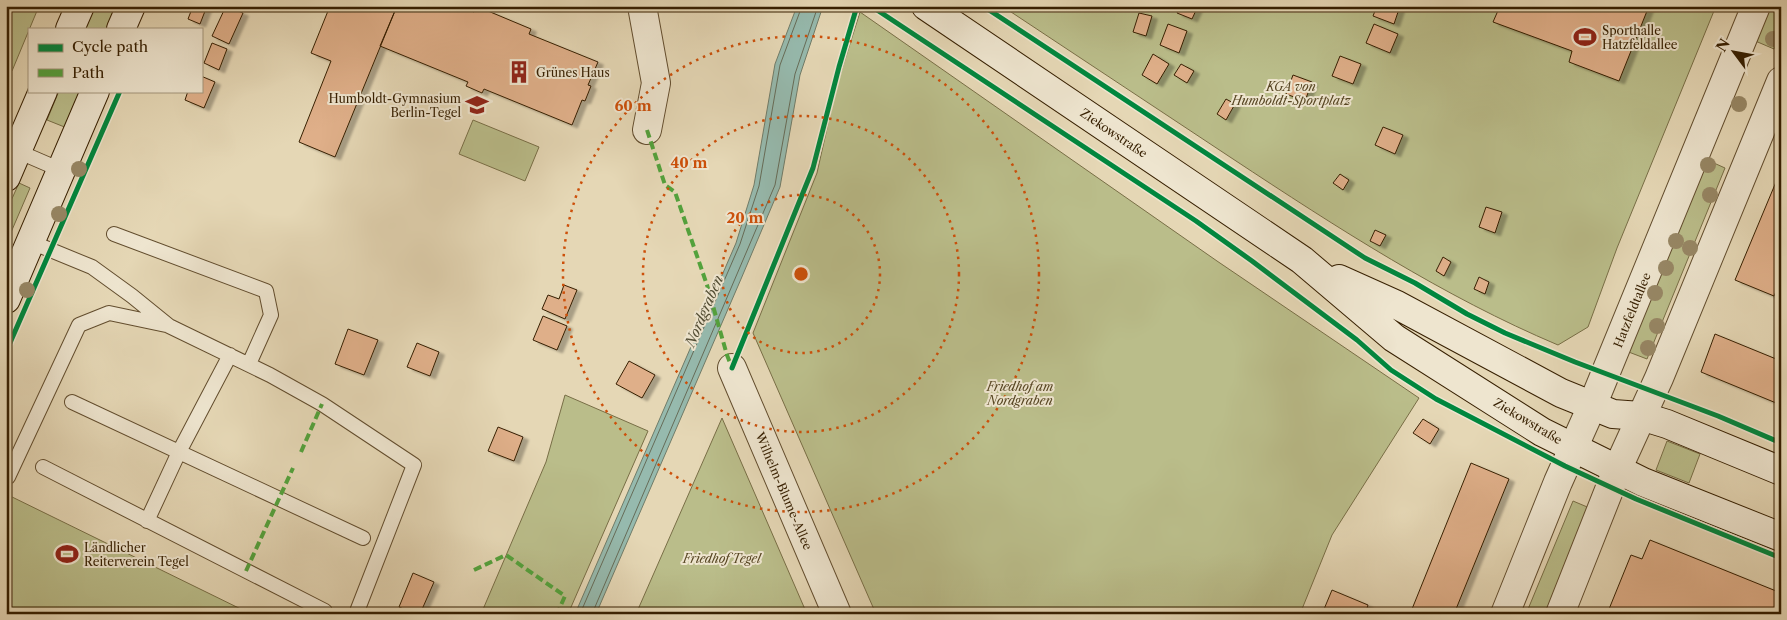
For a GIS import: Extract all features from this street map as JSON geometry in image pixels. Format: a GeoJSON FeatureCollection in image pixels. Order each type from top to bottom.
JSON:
{"type":"FeatureCollection","features":[{"type":"Feature","properties":{"kind":"street"},"geometry":{"type":"LineString","coordinates":[[70,28],[80,6]]}},
{"type":"Feature","properties":{"kind":"street"},"geometry":{"type":"LineString","coordinates":[[121,28],[131,6]]}},
{"type":"Feature","properties":{"kind":"street"},"geometry":{"type":"LineString","coordinates":[[642,6],[656,83],[648,130]]}},
{"type":"Feature","properties":{"kind":"street","name":"Ziekowstraße"},"geometry":{"type":"LineString","coordinates":[[926,6],[1302,260],[1394,338],[1542,432],[1643,482],[1781,537]]}},
{"type":"Feature","properties":{"kind":"street","name":"Hatzfeldtallee"},"geometry":{"type":"LineString","coordinates":[[1505,614],[1756,6]]}},
{"type":"Feature","properties":{"kind":"street"},"geometry":{"type":"LineString","coordinates":[[1560,614],[1617,470],[1659,378],[1781,81]]}},
{"type":"Feature","properties":{"kind":"street"},"geometry":{"type":"LineString","coordinates":[[6,176],[43,92]]}},
{"type":"Feature","properties":{"kind":"street"},"geometry":{"type":"LineString","coordinates":[[6,299],[95,92]]}},
{"type":"Feature","properties":{"kind":"street","name":"Ziekowstraße"},"geometry":{"type":"LineString","coordinates":[[1302,260],[1397,305],[1561,393],[1613,414],[1641,416],[1667,424],[1781,472]]}},
{"type":"Feature","properties":{"kind":"street","name":"Wilhelm-Blume-Allee"},"geometry":{"type":"LineString","coordinates":[[732,368],[837,614]]}},
{"type":"Feature","properties":{"kind":"lane"},"geometry":{"type":"LineString","coordinates":[[17,151],[61,170]]}},
{"type":"Feature","properties":{"kind":"lane"},"geometry":{"type":"LineString","coordinates":[[114,234],[266,291],[271,316],[249,364]]}},
{"type":"Feature","properties":{"kind":"lane"},"geometry":{"type":"LineString","coordinates":[[31,242],[92,267],[169,326]]}},
{"type":"Feature","properties":{"kind":"lane"},"geometry":{"type":"LineString","coordinates":[[8,477],[79,325],[109,313],[169,326],[249,364],[322,404],[414,466],[356,614]]}},
{"type":"Feature","properties":{"kind":"lane"},"geometry":{"type":"LineString","coordinates":[[147,521],[230,355]]}},
{"type":"Feature","properties":{"kind":"lane"},"geometry":{"type":"LineString","coordinates":[[72,402],[363,538]]}},
{"type":"Feature","properties":{"kind":"lane"},"geometry":{"type":"LineString","coordinates":[[42,467],[326,611]]}},
{"type":"Feature","properties":{"kind":"green space"},"geometry":{"type":"Polygon","coordinates":[[[6,6],[39,6],[30,28],[28,28],[28,32],[12,71],[6,70],[6,6]]]}},
{"type":"Feature","properties":{"kind":"green space"},"geometry":{"type":"Polygon","coordinates":[[[95,6],[118,6],[108,28],[85,28],[95,6]]]}},
{"type":"Feature","properties":{"kind":"green space","name":"KGA von Humboldt-Sportplatz"},"geometry":{"type":"Polygon","coordinates":[[[1002,6],[1716,6],[1617,248],[1588,327],[1558,345],[1474,305],[1391,260],[1272,185],[1002,6]]]}},
{"type":"Feature","properties":{"kind":"green space"},"geometry":{"type":"Polygon","coordinates":[[[1767,6],[1781,6],[1781,33],[1774,49],[1753,40],[1767,6]]]}},
{"type":"Feature","properties":{"kind":"green space","name":"Friedhof am Nordgraben"},"geometry":{"type":"Polygon","coordinates":[[[860,12],[1217,261],[1419,398],[1332,535],[1300,614],[876,614],[753,333],[817,173],[836,88],[860,12]]]}},
{"type":"Feature","properties":{"kind":"green space"},"geometry":{"type":"Polygon","coordinates":[[[59,92],[82,92],[67,128],[47,120],[59,92]]]}},
{"type":"Feature","properties":{"kind":"green space"},"geometry":{"type":"Polygon","coordinates":[[[473,120],[539,147],[525,181],[459,154],[473,120]]]}},
{"type":"Feature","properties":{"kind":"green space"},"geometry":{"type":"Polygon","coordinates":[[[1705,159],[1725,168],[1647,359],[1626,351],[1705,159]]]}},
{"type":"Feature","properties":{"kind":"green space"},"geometry":{"type":"Polygon","coordinates":[[[19,183],[30,188],[6,244],[6,212],[19,183]]]}},
{"type":"Feature","properties":{"kind":"green space"},"geometry":{"type":"Polygon","coordinates":[[[565,395],[648,431],[568,614],[481,614],[546,462],[565,395]]]}},
{"type":"Feature","properties":{"kind":"green space","name":"Friedhof Tegel"},"geometry":{"type":"Polygon","coordinates":[[[722,418],[807,614],[636,614],[722,418]]]}},
{"type":"Feature","properties":{"kind":"green space"},"geometry":{"type":"Polygon","coordinates":[[[1667,441],[1700,454],[1689,483],[1656,470],[1667,441]]]}},
{"type":"Feature","properties":{"kind":"green space","name":"Ländlicher Reiterverein Tegel"},"geometry":{"type":"Polygon","coordinates":[[[6,494],[251,614],[6,614],[6,494]]]}},
{"type":"Feature","properties":{"kind":"green space"},"geometry":{"type":"Polygon","coordinates":[[[1573,501],[1592,509],[1548,614],[1526,614],[1573,501]]]}},
{"type":"Feature","properties":{"kind":"water"},"geometry":{"type":"Polygon","coordinates":[[[797,6],[823,6],[800,75],[780,187],[596,614],[575,614],[736,243],[754,185],[775,64],[797,6]]]}},
{"type":"Feature","properties":{"kind":"building"},"geometry":{"type":"Polygon","coordinates":[[[193,6],[207,6],[200,24],[188,19],[193,6]]]}},
{"type":"Feature","properties":{"kind":"building"},"geometry":{"type":"Polygon","coordinates":[[[226,6],[243,13],[229,44],[212,36],[226,6]]]}},
{"type":"Feature","properties":{"kind":"building"},"geometry":{"type":"Polygon","coordinates":[[[330,6],[397,6],[335,157],[299,142],[331,61],[311,53],[330,6]]]}},
{"type":"Feature","properties":{"kind":"building","name":"Grünes Haus"},"geometry":{"type":"Polygon","coordinates":[[[397,6],[460,6],[474,12],[476,6],[531,29],[529,34],[598,62],[588,85],[591,86],[585,101],[582,100],[572,125],[484,89],[482,93],[466,86],[468,82],[380,46],[397,6]]]}},
{"type":"Feature","properties":{"kind":"building"},"geometry":{"type":"Polygon","coordinates":[[[1180,6],[1198,6],[1192,19],[1177,13],[1180,6]]]}},
{"type":"Feature","properties":{"kind":"building"},"geometry":{"type":"Polygon","coordinates":[[[1377,6],[1400,6],[1394,24],[1373,16],[1377,6]]]}},
{"type":"Feature","properties":{"kind":"building","name":"Sporthalle Hatzfeldallee"},"geometry":{"type":"Polygon","coordinates":[[[1500,6],[1649,6],[1619,81],[1569,62],[1572,51],[1493,22],[1500,6]]]}},
{"type":"Feature","properties":{"kind":"building"},"geometry":{"type":"Polygon","coordinates":[[[1139,13],[1152,16],[1146,36],[1133,32],[1139,13]]]}},
{"type":"Feature","properties":{"kind":"building"},"geometry":{"type":"Polygon","coordinates":[[[1168,24],[1187,31],[1179,53],[1160,45],[1168,24]]]}},
{"type":"Feature","properties":{"kind":"building"},"geometry":{"type":"Polygon","coordinates":[[[1374,24],[1398,34],[1390,53],[1366,43],[1374,24]]]}},
{"type":"Feature","properties":{"kind":"building"},"geometry":{"type":"Polygon","coordinates":[[[212,43],[227,49],[219,70],[204,63],[212,43]]]}},
{"type":"Feature","properties":{"kind":"building"},"geometry":{"type":"Polygon","coordinates":[[[1153,54],[1169,64],[1157,84],[1142,75],[1153,54]]]}},
{"type":"Feature","properties":{"kind":"building"},"geometry":{"type":"Polygon","coordinates":[[[1340,56],[1361,64],[1353,84],[1332,76],[1340,56]]]}},
{"type":"Feature","properties":{"kind":"building"},"geometry":{"type":"Polygon","coordinates":[[[1181,64],[1194,71],[1187,83],[1174,75],[1181,64]]]}},
{"type":"Feature","properties":{"kind":"building"},"geometry":{"type":"Polygon","coordinates":[[[1293,75],[1312,82],[1305,101],[1286,94],[1293,75]]]}},
{"type":"Feature","properties":{"kind":"building"},"geometry":{"type":"Polygon","coordinates":[[[202,76],[215,82],[204,108],[185,100],[188,92],[202,92],[202,76]]]}},
{"type":"Feature","properties":{"kind":"building"},"geometry":{"type":"Polygon","coordinates":[[[1226,99],[1235,104],[1226,120],[1217,114],[1226,99]]]}},
{"type":"Feature","properties":{"kind":"building"},"geometry":{"type":"Polygon","coordinates":[[[1383,127],[1403,135],[1395,154],[1375,145],[1383,127]]]}},
{"type":"Feature","properties":{"kind":"building"},"geometry":{"type":"Polygon","coordinates":[[[1781,170],[1781,280],[1774,296],[1735,280],[1781,170]]]}},
{"type":"Feature","properties":{"kind":"building"},"geometry":{"type":"Polygon","coordinates":[[[1340,174],[1349,180],[1343,190],[1333,183],[1340,174]]]}},
{"type":"Feature","properties":{"kind":"building"},"geometry":{"type":"Polygon","coordinates":[[[1486,207],[1502,212],[1495,233],[1479,227],[1486,207]]]}},
{"type":"Feature","properties":{"kind":"building"},"geometry":{"type":"Polygon","coordinates":[[[1375,230],[1386,235],[1380,246],[1370,241],[1375,230]]]}},
{"type":"Feature","properties":{"kind":"building"},"geometry":{"type":"Polygon","coordinates":[[[1443,257],[1451,262],[1444,276],[1436,271],[1443,257]]]}},
{"type":"Feature","properties":{"kind":"building"},"geometry":{"type":"Polygon","coordinates":[[[1479,277],[1489,282],[1485,294],[1474,289],[1479,277]]]}},
{"type":"Feature","properties":{"kind":"building"},"geometry":{"type":"Polygon","coordinates":[[[564,285],[577,290],[565,319],[542,309],[548,295],[559,299],[564,285]]]}},
{"type":"Feature","properties":{"kind":"building"},"geometry":{"type":"Polygon","coordinates":[[[543,316],[567,326],[557,350],[533,340],[543,316]]]}},
{"type":"Feature","properties":{"kind":"building"},"geometry":{"type":"Polygon","coordinates":[[[348,329],[378,340],[364,375],[335,364],[348,329]]]}},
{"type":"Feature","properties":{"kind":"building"},"geometry":{"type":"Polygon","coordinates":[[[1715,334],[1781,361],[1781,405],[1701,372],[1715,334]]]}},
{"type":"Feature","properties":{"kind":"building"},"geometry":{"type":"Polygon","coordinates":[[[417,343],[439,352],[430,376],[407,367],[417,343]]]}},
{"type":"Feature","properties":{"kind":"building"},"geometry":{"type":"Polygon","coordinates":[[[629,361],[655,375],[642,398],[616,384],[629,361]]]}},
{"type":"Feature","properties":{"kind":"building"},"geometry":{"type":"Polygon","coordinates":[[[1423,419],[1439,429],[1430,444],[1413,433],[1423,419]]]}},
{"type":"Feature","properties":{"kind":"building"},"geometry":{"type":"Polygon","coordinates":[[[498,427],[523,437],[514,461],[488,451],[498,427]]]}},
{"type":"Feature","properties":{"kind":"building"},"geometry":{"type":"Polygon","coordinates":[[[1471,463],[1509,479],[1454,614],[1410,614],[1471,463]]]}},
{"type":"Feature","properties":{"kind":"building"},"geometry":{"type":"Polygon","coordinates":[[[1650,540],[1781,593],[1779,614],[1695,614],[1685,610],[1683,614],[1607,614],[1631,555],[1642,559],[1650,540]]]}},
{"type":"Feature","properties":{"kind":"building"},"geometry":{"type":"Polygon","coordinates":[[[413,573],[434,582],[420,614],[415,614],[399,607],[413,573]]]}},
{"type":"Feature","properties":{"kind":"building"},"geometry":{"type":"Polygon","coordinates":[[[1332,590],[1368,605],[1365,614],[1322,614],[1332,590]]]}},
{"type":"Feature","properties":{"kind":"marked path"},"geometry":{"type":"LineString","coordinates":[[647,130],[665,185],[675,192],[707,285],[732,368]]}},
{"type":"Feature","properties":{"kind":"marked path"},"geometry":{"type":"LineString","coordinates":[[301,452],[322,404]]}},
{"type":"Feature","properties":{"kind":"marked path"},"geometry":{"type":"LineString","coordinates":[[246,571],[293,468]]}},
{"type":"Feature","properties":{"kind":"marked path"},"geometry":{"type":"LineString","coordinates":[[474,570],[506,555],[565,596],[557,614]]}},
{"type":"Feature","properties":{"kind":"cycle path"},"geometry":{"type":"LineString","coordinates":[[732,368],[813,168],[857,6]]}},
{"type":"Feature","properties":{"kind":"cycle path"},"geometry":{"type":"LineString","coordinates":[[871,6],[1196,221],[1357,340],[1391,370],[1436,399],[1565,466],[1636,499],[1781,558]]}},
{"type":"Feature","properties":{"kind":"cycle path"},"geometry":{"type":"LineString","coordinates":[[983,6],[1365,258],[1415,283],[1467,314],[1505,333],[1575,362],[1718,416],[1781,443]]}},
{"type":"Feature","properties":{"kind":"cycle path"},"geometry":{"type":"LineString","coordinates":[[6,352],[120,92]]}},
{"type":"Feature","properties":{"kind":"place","name":"Sporthalle Hatzfeldallee"},"geometry":{"type":"Point","coordinates":[1585,37]}},
{"type":"Feature","properties":{"kind":"place","name":"Grünes Haus"},"geometry":{"type":"Point","coordinates":[519,72]}},
{"type":"Feature","properties":{"kind":"place","name":"Humboldt-Gymnasium Berlin-Tegel"},"geometry":{"type":"Point","coordinates":[477,105]}},
{"type":"Feature","properties":{"kind":"place","name":"Ländlicher Reiterverein Tegel"},"geometry":{"type":"Point","coordinates":[67,554]}},
{"type":"Feature","properties":{"kind":"water label","name":"Nordgraben"},"geometry":{"type":"Point","coordinates":[704,311]}}]}
